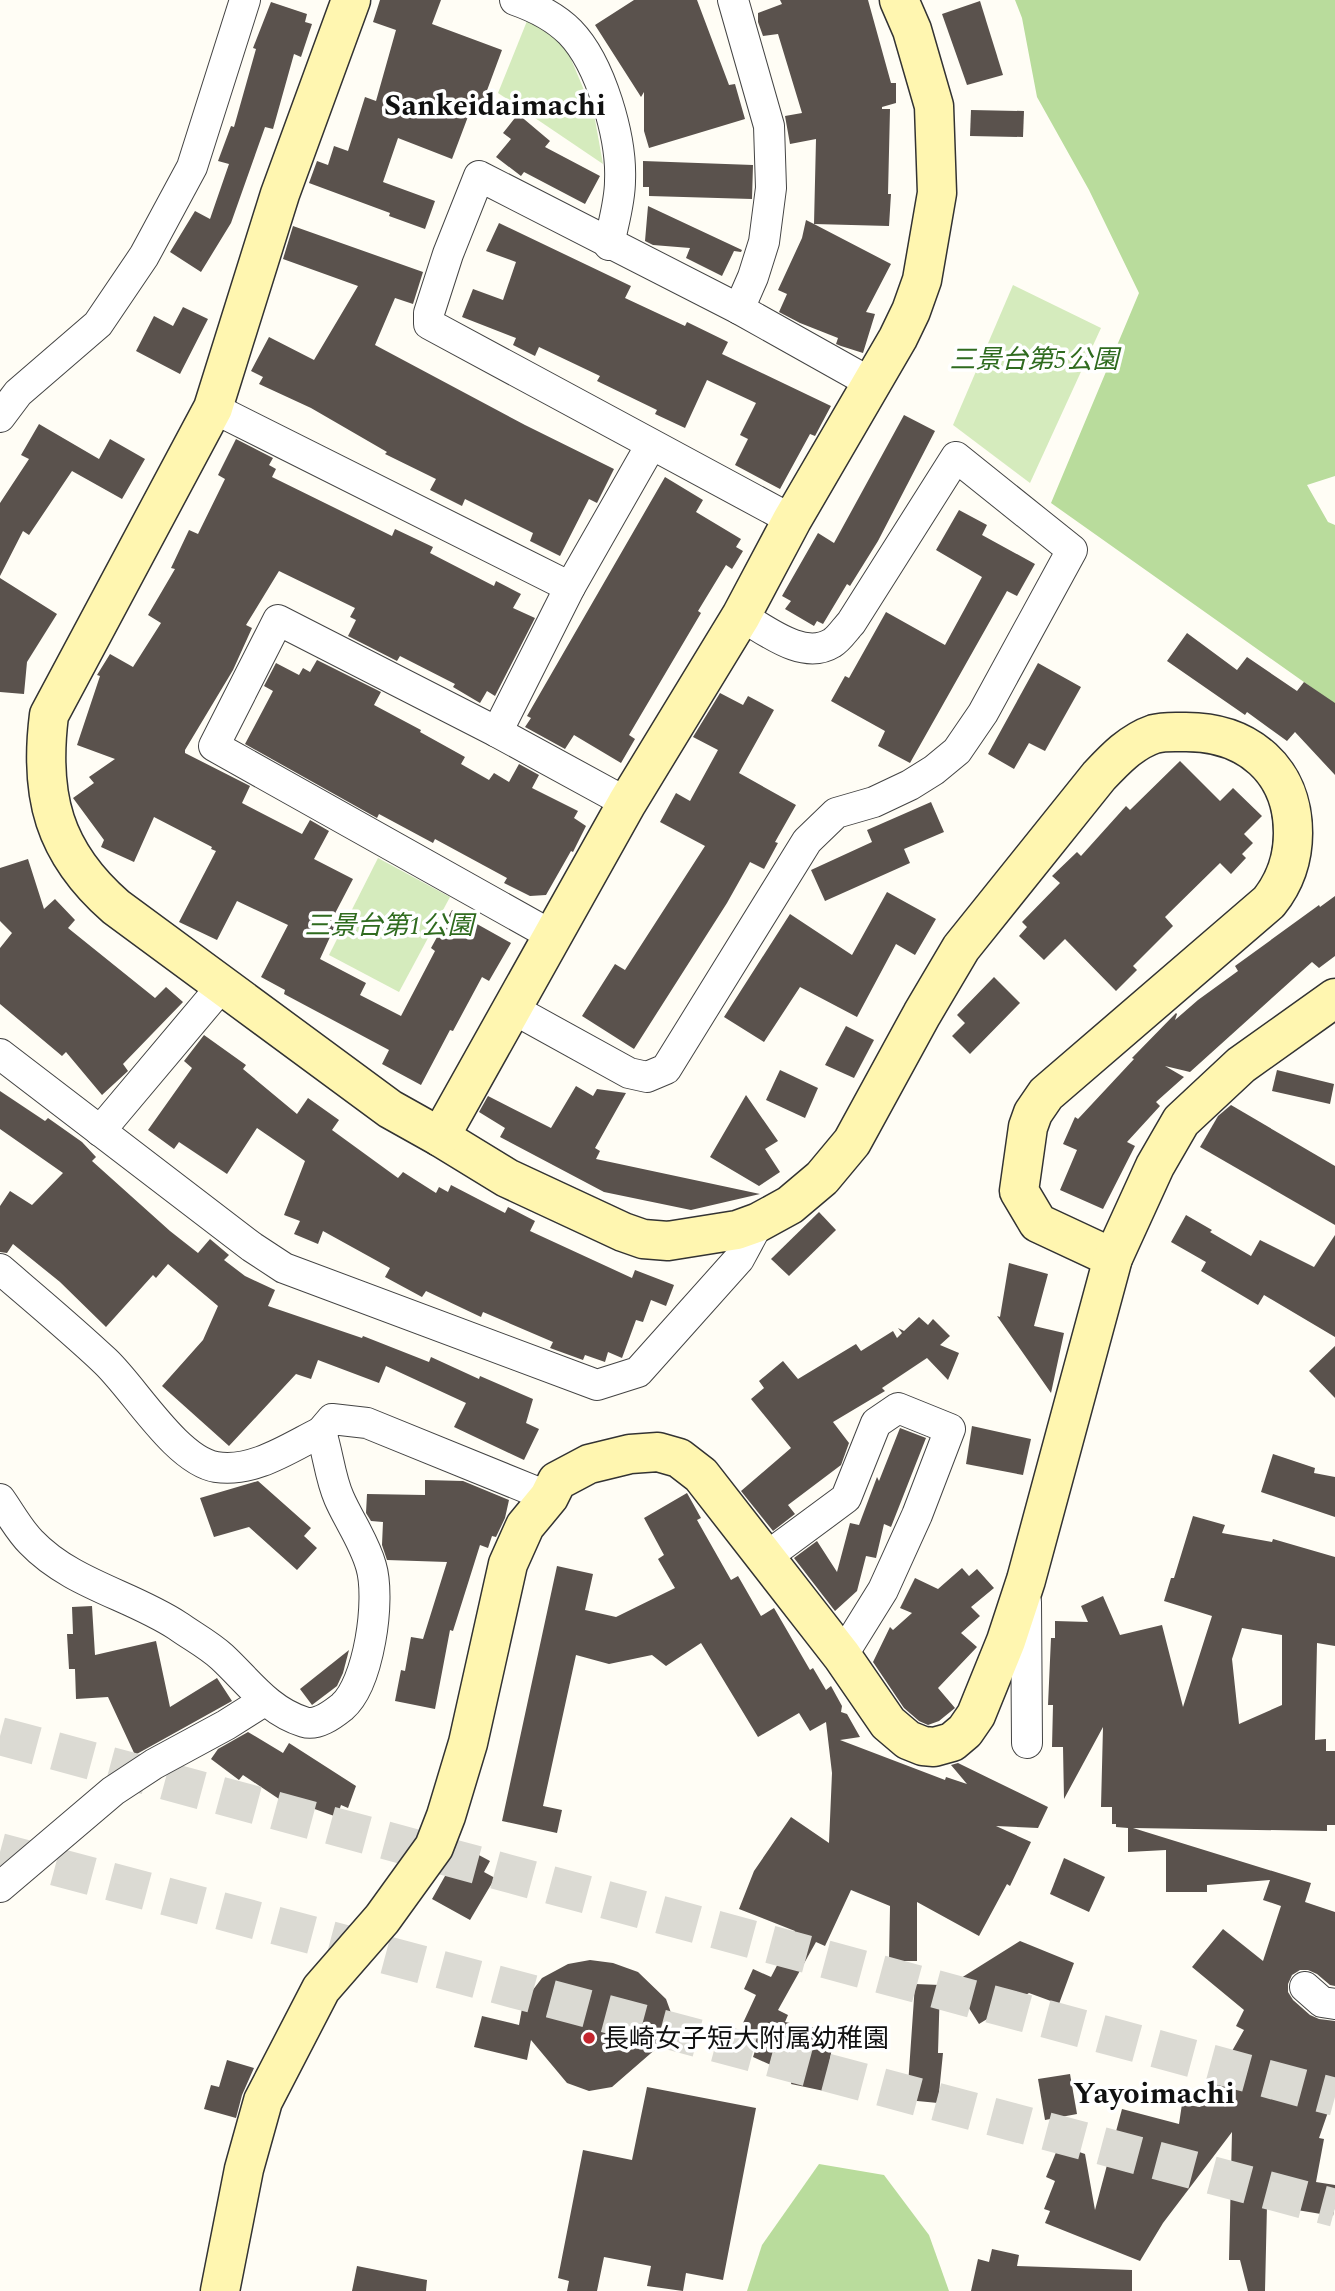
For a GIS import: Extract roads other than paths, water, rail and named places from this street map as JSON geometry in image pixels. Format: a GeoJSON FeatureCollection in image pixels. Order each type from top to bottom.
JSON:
{"type":"FeatureCollection","features":[{"type":"Feature","properties":{"kind":"street"},"geometry":{"type":"LineString","coordinates":[[0,417],[18,393],[98,324],[145,256],[192,167],[245,0]]}},
{"type":"Feature","properties":{"kind":"street"},"geometry":{"type":"LineString","coordinates":[[515,0],[533,6],[571,33],[597,74],[620,154],[620,183],[609,245]]}},
{"type":"Feature","properties":{"kind":"street"},"geometry":{"type":"LineString","coordinates":[[733,0],[769,126],[771,188],[764,242],[739,309]]}},
{"type":"Feature","properties":{"kind":"street"},"geometry":{"type":"LineString","coordinates":[[440,1137],[627,803],[741,616],[792,520],[898,338],[915,301],[925,267],[937,193],[934,106],[912,30],[899,0]]}},
{"type":"Feature","properties":{"kind":"street"},"geometry":{"type":"LineString","coordinates":[[340,7],[213,408],[48,715],[45,766],[48,797],[56,825],[73,859],[96,890],[116,907],[390,1109],[507,1178],[623,1232],[643,1239],[668,1241],[737,1230],[759,1222],[790,1205],[822,1178],[852,1142],[961,948],[1124,750],[1155,734],[1201,732],[1241,743],[1278,774],[1293,815],[1291,857],[1279,890],[1269,902],[1046,1094],[1033,1113],[1023,1154],[1019,1191],[1038,1223],[1113,1258]]}},
{"type":"Feature","properties":{"kind":"street"},"geometry":{"type":"LineString","coordinates":[[792,520],[429,324],[429,313],[448,254],[479,176],[609,245],[739,309],[871,383]]}},
{"type":"Feature","properties":{"kind":"street"},"geometry":{"type":"LineString","coordinates":[[213,408],[570,587]]}},
{"type":"Feature","properties":{"kind":"street"},"geometry":{"type":"LineString","coordinates":[[497,732],[570,587],[651,445]]}},
{"type":"Feature","properties":{"kind":"street"},"geometry":{"type":"LineString","coordinates":[[513,1009],[629,1073],[647,1077],[666,1069],[807,841],[836,813],[874,802],[910,785],[957,751],[983,713],[1072,550],[956,457],[851,622],[832,643],[810,649],[792,646],[741,616]]}},
{"type":"Feature","properties":{"kind":"street"},"geometry":{"type":"LineString","coordinates":[[551,935],[214,746],[278,620],[497,732],[627,803]]}},
{"type":"Feature","properties":{"kind":"street"},"geometry":{"type":"LineString","coordinates":[[100,1131],[222,986]]}},
{"type":"Feature","properties":{"kind":"street"},"geometry":{"type":"LineString","coordinates":[[220,2291],[244,2169],[263,2101],[321,1989],[382,1919],[434,1847],[468,1743],[508,1564],[525,1526],[549,1497],[557,1481],[589,1464],[630,1454],[658,1452],[679,1458],[701,1475],[842,1656],[888,1723],[908,1740],[923,1746],[953,1742],[976,1715],[1006,1641],[1026,1580],[1113,1258],[1155,1166],[1181,1121],[1241,1065],[1335,998]]}},
{"type":"Feature","properties":{"kind":"street"},"geometry":{"type":"LineString","coordinates":[[0,1054],[252,1247],[284,1268],[597,1385],[638,1372],[739,1259],[759,1222]]}},
{"type":"Feature","properties":{"kind":"street"},"geometry":{"type":"LineString","coordinates":[[0,1269],[107,1363],[176,1443],[200,1462],[216,1467],[245,1467],[274,1456],[321,1432],[332,1419],[367,1423],[549,1497]]}},
{"type":"Feature","properties":{"kind":"street"},"geometry":{"type":"LineString","coordinates":[[765,1558],[846,1498],[876,1423],[898,1408],[950,1429],[917,1515],[883,1590],[842,1656]]}},
{"type":"Feature","properties":{"kind":"street"},"geometry":{"type":"LineString","coordinates":[[0,1499],[31,1542],[55,1562],[86,1581],[159,1614],[220,1655],[264,1701],[285,1715],[308,1724],[330,1717],[346,1703],[355,1688],[371,1642],[375,1605],[372,1567],[361,1538],[338,1496],[321,1432]]}},
{"type":"Feature","properties":{"kind":"street"},"geometry":{"type":"LineString","coordinates":[[1026,1580],[1027,1743]]}},
{"type":"Feature","properties":{"kind":"street"},"geometry":{"type":"LineString","coordinates":[[0,1887],[113,1791],[154,1764],[264,1701]]}},
{"type":"Feature","properties":{"kind":"street"},"geometry":{"type":"LineString","coordinates":[[1305,1987],[1322,2002],[1335,2004]]}},
{"type":"Feature","properties":{"kind":"tunnel"},"geometry":{"type":"LineString","coordinates":[[0,1736],[1335,2097]]}},
{"type":"Feature","properties":{"kind":"tunnel"},"geometry":{"type":"LineString","coordinates":[[0,1852],[1335,2208]]}},
{"type":"Feature","properties":{"kind":"place","name":"長崎女子短大附属幼稚園"},"geometry":{"type":"Point","coordinates":[589,2038]}},
{"type":"Feature","properties":{"kind":"district","name":"Sankeidaimachi"},"geometry":{"type":"Point","coordinates":[495,105]}},
{"type":"Feature","properties":{"kind":"district","name":"Yayoimachi"},"geometry":{"type":"Point","coordinates":[1154,2093]}},
{"type":"Feature","properties":{"kind":"park label","name":"三景台第5公園"},"geometry":{"type":"Point","coordinates":[1034,359]}},
{"type":"Feature","properties":{"kind":"park label","name":"三景台第1公園"},"geometry":{"type":"Point","coordinates":[389,925]}}]}
